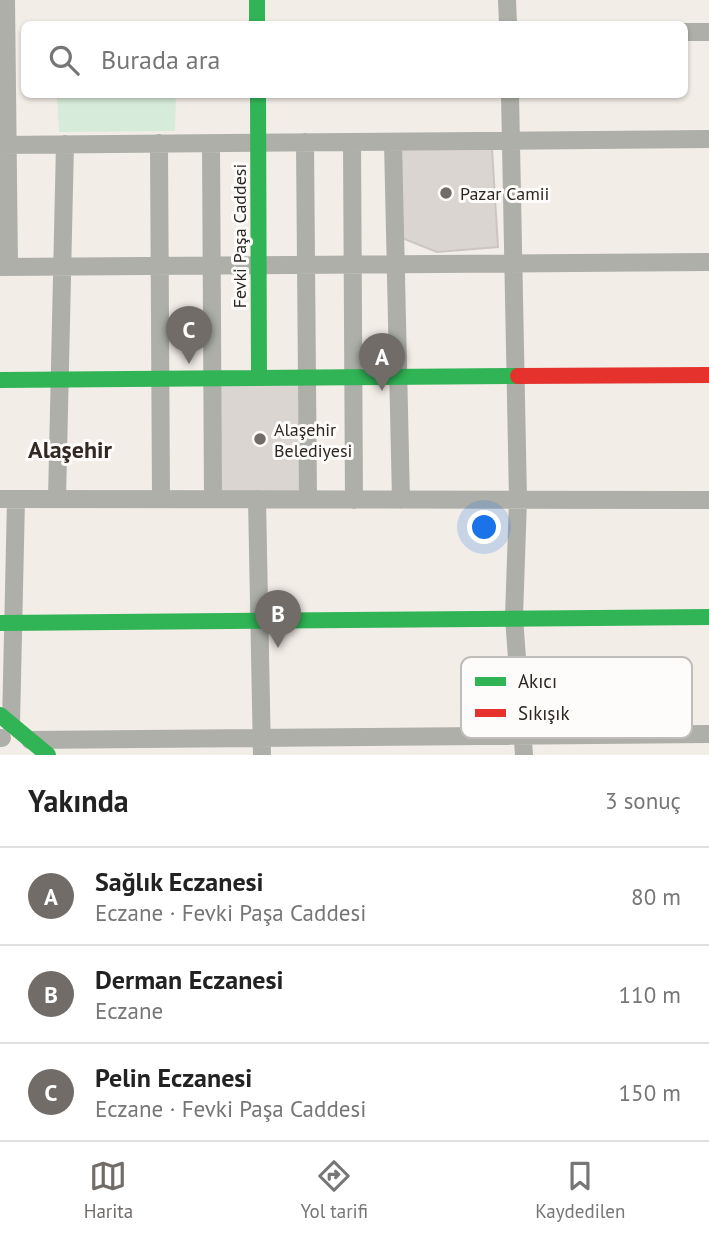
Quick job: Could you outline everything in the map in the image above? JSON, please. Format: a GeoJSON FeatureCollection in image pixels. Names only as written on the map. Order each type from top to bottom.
{"type":"FeatureCollection","features":[{"type":"Feature","properties":{"kind":"street"},"geometry":{"type":"LineString","coordinates":[[6,0],[10,37],[4,145],[4,267],[709,262]]}},
{"type":"Feature","properties":{"kind":"street"},"geometry":{"type":"LineString","coordinates":[[257,0],[257,21]]}},
{"type":"Feature","properties":{"kind":"street"},"geometry":{"type":"LineString","coordinates":[[508,0],[508,21]]}},
{"type":"Feature","properties":{"kind":"street"},"geometry":{"type":"LineString","coordinates":[[688,32],[709,32]]}},
{"type":"Feature","properties":{"kind":"street","name":"Fevki Paşa Caddesi"},"geometry":{"type":"LineString","coordinates":[[258,98],[258,378]]}},
{"type":"Feature","properties":{"kind":"street"},"geometry":{"type":"LineString","coordinates":[[510,98],[518,500],[514,617],[517,657]]}},
{"type":"Feature","properties":{"kind":"street"},"geometry":{"type":"LineString","coordinates":[[4,145],[709,139]]}},
{"type":"Feature","properties":{"kind":"street"},"geometry":{"type":"LineString","coordinates":[[305,142],[308,499]]}},
{"type":"Feature","properties":{"kind":"street"},"geometry":{"type":"LineString","coordinates":[[352,142],[354,500]]}},
{"type":"Feature","properties":{"kind":"street"},"geometry":{"type":"LineString","coordinates":[[393,142],[401,500]]}},
{"type":"Feature","properties":{"kind":"street"},"geometry":{"type":"LineString","coordinates":[[211,143],[213,499]]}},
{"type":"Feature","properties":{"kind":"street"},"geometry":{"type":"LineString","coordinates":[[57,499],[65,144]]}},
{"type":"Feature","properties":{"kind":"street"},"geometry":{"type":"LineString","coordinates":[[159,144],[161,499]]}},
{"type":"Feature","properties":{"kind":"street"},"geometry":{"type":"LineString","coordinates":[[0,380],[709,375]]}},
{"type":"Feature","properties":{"kind":"street"},"geometry":{"type":"LineString","coordinates":[[11,738],[6,623],[8,499],[709,500]]}},
{"type":"Feature","properties":{"kind":"street"},"geometry":{"type":"LineString","coordinates":[[257,499],[262,746]]}},
{"type":"Feature","properties":{"kind":"street"},"geometry":{"type":"LineString","coordinates":[[6,623],[709,617]]}},
{"type":"Feature","properties":{"kind":"street"},"geometry":{"type":"LineString","coordinates":[[11,738],[262,746],[461,738]]}},
{"type":"Feature","properties":{"kind":"street"},"geometry":{"type":"LineString","coordinates":[[11,738],[48,755]]}},
{"type":"Feature","properties":{"kind":"green space"},"geometry":{"type":"Polygon","coordinates":[[[57,98],[176,98],[175,131],[59,132],[57,98]]]}},
{"type":"Feature","properties":{"kind":"building","name":"Pazar Camii"},"geometry":{"type":"Polygon","coordinates":[[[399,148],[492,149],[498,247],[437,252],[397,236],[399,148]]]}},
{"type":"Feature","properties":{"kind":"building","name":"Alaşehir Belediyesi"},"geometry":{"type":"Polygon","coordinates":[[[216,382],[304,382],[304,495],[216,495],[216,382]]]}},
{"type":"Feature","properties":{"kind":"traffic: fast"},"geometry":{"type":"LineString","coordinates":[[257,0],[257,21]]}},
{"type":"Feature","properties":{"kind":"traffic: fast"},"geometry":{"type":"LineString","coordinates":[[258,98],[259,378]]}},
{"type":"Feature","properties":{"kind":"traffic: fast"},"geometry":{"type":"LineString","coordinates":[[0,380],[518,376]]}},
{"type":"Feature","properties":{"kind":"traffic: fast"},"geometry":{"type":"LineString","coordinates":[[0,623],[709,617]]}},
{"type":"Feature","properties":{"kind":"traffic: fast"},"geometry":{"type":"LineString","coordinates":[[0,715],[48,755]]}},
{"type":"Feature","properties":{"kind":"traffic: jam"},"geometry":{"type":"LineString","coordinates":[[518,376],[709,375]]}},
{"type":"Feature","properties":{"kind":"place","name":"Pazar Camii"},"geometry":{"type":"Point","coordinates":[446,193]}},
{"type":"Feature","properties":{"kind":"place","name":"Pelin Eczanesi"},"geometry":{"type":"Point","coordinates":[189,364]}},
{"type":"Feature","properties":{"kind":"place","name":"Sağlık Eczanesi"},"geometry":{"type":"Point","coordinates":[382,391]}},
{"type":"Feature","properties":{"kind":"place","name":"Alaşehir Belediyesi"},"geometry":{"type":"Point","coordinates":[260,439]}},
{"type":"Feature","properties":{"kind":"place","name":"Derman Eczanesi"},"geometry":{"type":"Point","coordinates":[278,648]}},
{"type":"Feature","properties":{"kind":"district","name":"Alaşehir"},"geometry":{"type":"Point","coordinates":[70,449]}}]}
